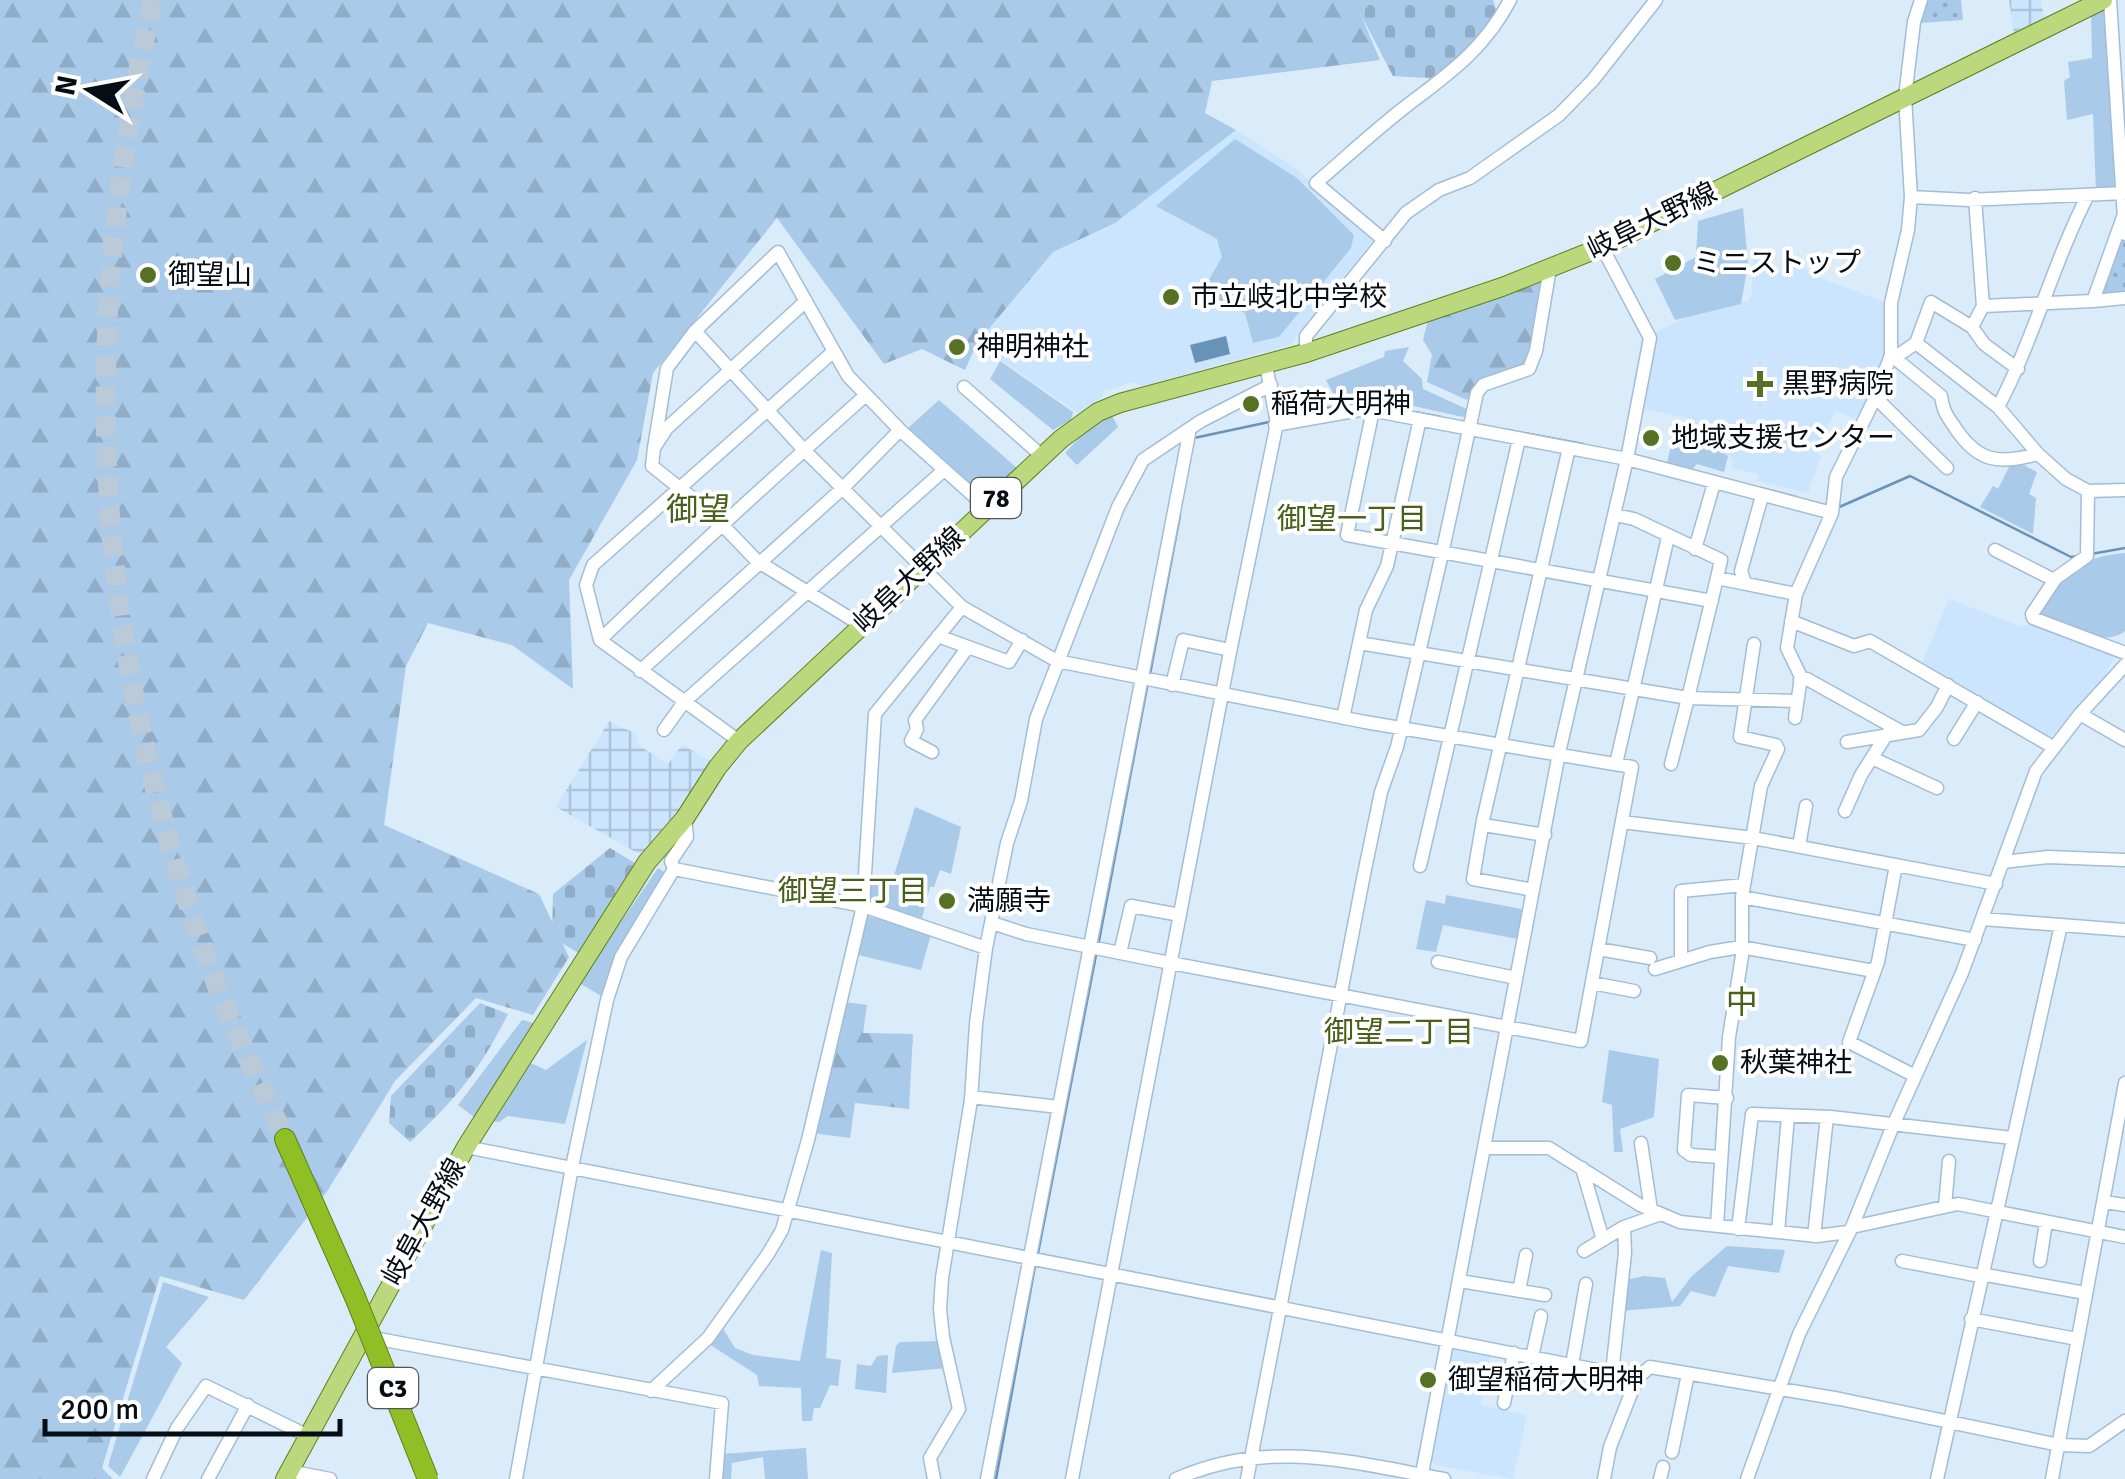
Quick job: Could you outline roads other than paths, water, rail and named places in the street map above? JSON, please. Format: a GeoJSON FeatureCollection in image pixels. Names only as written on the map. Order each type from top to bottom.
{"type":"FeatureCollection","features":[{"type":"Feature","properties":{"kind":"highway","name":"C3"},"geometry":{"type":"LineString","coordinates":[[284,1139],[355,1297],[428,1479]]}},
{"type":"Feature","properties":{"kind":"main road","name":"岐阜大野線"},"geometry":{"type":"LineString","coordinates":[[287,1475],[466,1146],[646,862],[686,818],[739,741],[1042,456],[1111,406],[1306,353],[1602,247],[2106,0]]}},
{"type":"Feature","properties":{"kind":"street"},"geometry":{"type":"LineString","coordinates":[[1386,241],[1316,182],[1402,109],[1438,85],[1478,48],[1510,0]]}},
{"type":"Feature","properties":{"kind":"street"},"geometry":{"type":"LineString","coordinates":[[1306,353],[1306,336],[1406,214],[1440,190],[1470,178],[1559,115],[1594,80],[1656,0]]}},
{"type":"Feature","properties":{"kind":"street"},"geometry":{"type":"LineString","coordinates":[[1795,718],[1800,680],[1787,648],[1796,594],[1832,514],[1836,477],[1893,356],[1891,303],[1908,230],[1911,198],[1905,98],[1914,22],[1921,0]]}},
{"type":"Feature","properties":{"kind":"street"},"geometry":{"type":"LineString","coordinates":[[2106,0],[2121,82],[2125,234]]}},
{"type":"Feature","properties":{"kind":"street"},"geometry":{"type":"LineString","coordinates":[[1911,198],[2124,193]]}},
{"type":"Feature","properties":{"kind":"street"},"geometry":{"type":"LineString","coordinates":[[1998,407],[2018,369],[2088,195]]}},
{"type":"Feature","properties":{"kind":"street"},"geometry":{"type":"LineString","coordinates":[[1972,327],[1984,306],[1975,198]]}},
{"type":"Feature","properties":{"kind":"street"},"geometry":{"type":"LineString","coordinates":[[2092,300],[2124,215]]}},
{"type":"Feature","properties":{"kind":"street"},"geometry":{"type":"LineString","coordinates":[[1421,1477],[1559,753],[1615,514],[1650,338],[1602,247]]}},
{"type":"Feature","properties":{"kind":"street"},"geometry":{"type":"LineString","coordinates":[[861,625],[760,562],[652,466],[667,368],[696,331],[778,252],[848,376],[900,430],[986,507]]}},
{"type":"Feature","properties":{"kind":"street"},"geometry":{"type":"LineString","coordinates":[[1247,1479],[1339,994],[1382,792],[1442,554],[1477,393],[1483,385],[1529,368],[1536,352],[1550,268]]}},
{"type":"Feature","properties":{"kind":"street"},"geometry":{"type":"LineString","coordinates":[[1984,306],[2125,298]]}},
{"type":"Feature","properties":{"kind":"street"},"geometry":{"type":"LineString","coordinates":[[654,448],[668,428],[728,370],[806,302]]}},
{"type":"Feature","properties":{"kind":"street"},"geometry":{"type":"LineString","coordinates":[[1893,356],[1916,343],[1931,302],[1972,327],[1984,344],[2018,369]]}},
{"type":"Feature","properties":{"kind":"street"},"geometry":{"type":"LineString","coordinates":[[696,331],[804,450],[962,607],[1057,661],[1223,696],[1632,767],[1581,1041],[1120,953],[992,923]]}},
{"type":"Feature","properties":{"kind":"street"},"geometry":{"type":"LineString","coordinates":[[1916,343],[1998,407],[2038,454],[2066,479],[2088,490],[2125,490]]}},
{"type":"Feature","properties":{"kind":"street"},"geometry":{"type":"LineString","coordinates":[[739,741],[600,640],[586,585],[593,565],[834,352]]}},
{"type":"Feature","properties":{"kind":"street"},"geometry":{"type":"LineString","coordinates":[[1893,356],[1942,396],[1943,412],[1961,438],[1981,456],[2011,462],[2038,454]]}},
{"type":"Feature","properties":{"kind":"street"},"geometry":{"type":"LineString","coordinates":[[1072,1479],[1276,425],[1266,365]]}},
{"type":"Feature","properties":{"kind":"street"},"geometry":{"type":"LineString","coordinates":[[934,1479],[930,1458],[959,1408],[940,1309],[971,1097],[986,948],[1036,719],[1142,460],[1187,430],[1271,385]]}},
{"type":"Feature","properties":{"kind":"street"},"geometry":{"type":"LineString","coordinates":[[964,386],[1042,456]]}},
{"type":"Feature","properties":{"kind":"street"},"geometry":{"type":"LineString","coordinates":[[600,640],[690,552],[724,526],[866,395]]}},
{"type":"Feature","properties":{"kind":"street"},"geometry":{"type":"LineString","coordinates":[[1875,397],[1947,468]]}},
{"type":"Feature","properties":{"kind":"street"},"geometry":{"type":"LineString","coordinates":[[1276,425],[1372,410],[1627,459],[1832,514]]}},
{"type":"Feature","properties":{"kind":"street"},"geometry":{"type":"LineString","coordinates":[[1372,410],[1347,535],[1712,600]]}},
{"type":"Feature","properties":{"kind":"street"},"geometry":{"type":"LineString","coordinates":[[1343,718],[1366,610],[1387,566],[1420,419]]}},
{"type":"Feature","properties":{"kind":"street"},"geometry":{"type":"LineString","coordinates":[[640,671],[844,487],[900,430]]}},
{"type":"Feature","properties":{"kind":"street"},"geometry":{"type":"LineString","coordinates":[[987,1479],[1187,430]]}},
{"type":"Feature","properties":{"kind":"street"},"geometry":{"type":"LineString","coordinates":[[1420,866],[1519,439]]}},
{"type":"Feature","properties":{"kind":"street"},"geometry":{"type":"LineString","coordinates":[[1533,890],[1474,878],[1569,448]]}},
{"type":"Feature","properties":{"kind":"street"},"geometry":{"type":"LineString","coordinates":[[664,730],[684,702],[944,470]]}},
{"type":"Feature","properties":{"kind":"street"},"geometry":{"type":"LineString","coordinates":[[1695,549],[1714,483]]}},
{"type":"Feature","properties":{"kind":"street"},"geometry":{"type":"LineString","coordinates":[[2088,490],[2086,556],[2054,580],[2032,614],[2033,618],[2125,652]]}},
{"type":"Feature","properties":{"kind":"street"},"geometry":{"type":"LineString","coordinates":[[1745,583],[1741,571],[1762,496]]}},
{"type":"Feature","properties":{"kind":"street"},"geometry":{"type":"LineString","coordinates":[[1615,514],[1721,560],[1671,764]]}},
{"type":"Feature","properties":{"kind":"street"},"geometry":{"type":"LineString","coordinates":[[1616,764],[1668,537]]}},
{"type":"Feature","properties":{"kind":"street"},"geometry":{"type":"LineString","coordinates":[[1995,550],[2054,580]]}},
{"type":"Feature","properties":{"kind":"street"},"geometry":{"type":"LineString","coordinates":[[1717,578],[1796,594]]}},
{"type":"Feature","properties":{"kind":"street"},"geometry":{"type":"LineString","coordinates":[[651,1391],[708,1338],[768,1254],[788,1212],[863,906],[876,714],[962,607]]}},
{"type":"Feature","properties":{"kind":"street"},"geometry":{"type":"LineString","coordinates":[[1791,621],[1854,646],[1870,641],[2053,746]]}},
{"type":"Feature","properties":{"kind":"street"},"geometry":{"type":"LineString","coordinates":[[938,636],[1009,662],[1022,640]]}},
{"type":"Feature","properties":{"kind":"street"},"geometry":{"type":"LineString","coordinates":[[1172,685],[1183,640],[1230,650]]}},
{"type":"Feature","properties":{"kind":"street"},"geometry":{"type":"LineString","coordinates":[[1359,642],[1688,698],[1795,701]]}},
{"type":"Feature","properties":{"kind":"street"},"geometry":{"type":"LineString","coordinates":[[1717,1226],[1743,891],[1761,786],[1778,749],[1776,745],[1740,737],[1754,644]]}},
{"type":"Feature","properties":{"kind":"street"},"geometry":{"type":"LineString","coordinates":[[932,752],[911,741],[917,730],[916,720],[968,647]]}},
{"type":"Feature","properties":{"kind":"street"},"geometry":{"type":"LineString","coordinates":[[1747,1479],[1799,1334],[1850,1230],[1975,940],[2020,806],[2036,771],[2053,746],[2125,665]]}},
{"type":"Feature","properties":{"kind":"street"},"geometry":{"type":"LineString","coordinates":[[1800,680],[1807,679],[1902,732]]}},
{"type":"Feature","properties":{"kind":"street"},"geometry":{"type":"LineString","coordinates":[[1846,742],[1919,730],[1948,685]]}},
{"type":"Feature","properties":{"kind":"street"},"geometry":{"type":"LineString","coordinates":[[1954,739],[1977,702]]}},
{"type":"Feature","properties":{"kind":"street"},"geometry":{"type":"LineString","coordinates":[[2080,714],[2125,740]]}},
{"type":"Feature","properties":{"kind":"street"},"geometry":{"type":"LineString","coordinates":[[1845,811],[1887,734]]}},
{"type":"Feature","properties":{"kind":"street"},"geometry":{"type":"LineString","coordinates":[[1872,758],[1937,788]]}},
{"type":"Feature","properties":{"kind":"street"},"geometry":{"type":"LineString","coordinates":[[1799,846],[1806,806]]}},
{"type":"Feature","properties":{"kind":"street"},"geometry":{"type":"LineString","coordinates":[[516,1479],[598,1038],[621,957],[674,869],[671,860],[687,838],[686,818]]}},
{"type":"Feature","properties":{"kind":"street"},"geometry":{"type":"LineString","coordinates":[[1622,822],[1753,838],[1996,884]]}},
{"type":"Feature","properties":{"kind":"street"},"geometry":{"type":"LineString","coordinates":[[1484,825],[1545,836]]}},
{"type":"Feature","properties":{"kind":"street"},"geometry":{"type":"LineString","coordinates":[[2003,862],[2048,857],[2125,860]]}},
{"type":"Feature","properties":{"kind":"street"},"geometry":{"type":"LineString","coordinates":[[1896,865],[1874,970],[1849,1042],[1915,1076]]}},
{"type":"Feature","properties":{"kind":"street"},"geometry":{"type":"LineString","coordinates":[[674,869],[863,906],[986,948]]}},
{"type":"Feature","properties":{"kind":"street"},"geometry":{"type":"LineString","coordinates":[[1680,961],[1681,891],[1743,891],[1975,940]]}},
{"type":"Feature","properties":{"kind":"street"},"geometry":{"type":"LineString","coordinates":[[1120,953],[1131,906],[1180,914]]}},
{"type":"Feature","properties":{"kind":"street"},"geometry":{"type":"LineString","coordinates":[[1983,919],[2125,930]]}},
{"type":"Feature","properties":{"kind":"street"},"geometry":{"type":"LineString","coordinates":[[1937,1479],[2061,925]]}},
{"type":"Feature","properties":{"kind":"street"},"geometry":{"type":"LineString","coordinates":[[1598,948],[1652,964],[1740,948],[1874,970]]}},
{"type":"Feature","properties":{"kind":"street"},"geometry":{"type":"LineString","coordinates":[[1438,962],[1516,978]]}},
{"type":"Feature","properties":{"kind":"street"},"geometry":{"type":"LineString","coordinates":[[1592,983],[1634,992]]}},
{"type":"Feature","properties":{"kind":"street"},"geometry":{"type":"LineString","coordinates":[[2052,1479],[2125,1083]]}},
{"type":"Feature","properties":{"kind":"street"},"geometry":{"type":"LineString","coordinates":[[1720,1157],[1691,1155],[1684,1150],[1688,1095],[1727,1098]]}},
{"type":"Feature","properties":{"kind":"street"},"geometry":{"type":"LineString","coordinates":[[971,1097],[1059,1107]]}},
{"type":"Feature","properties":{"kind":"street"},"geometry":{"type":"LineString","coordinates":[[1738,1228],[1752,1114],[1828,1116],[2012,1138]]}},
{"type":"Feature","properties":{"kind":"street"},"geometry":{"type":"LineString","coordinates":[[1778,1232],[1788,1116]]}},
{"type":"Feature","properties":{"kind":"street"},"geometry":{"type":"LineString","coordinates":[[1814,1236],[1828,1116]]}},
{"type":"Feature","properties":{"kind":"street"},"geometry":{"type":"LineString","coordinates":[[1642,1142],[1656,1212]]}},
{"type":"Feature","properties":{"kind":"street"},"geometry":{"type":"LineString","coordinates":[[466,1146],[1637,1378]]}},
{"type":"Feature","properties":{"kind":"street"},"geometry":{"type":"LineString","coordinates":[[1485,1148],[1550,1148],[1656,1212],[1680,1222],[1814,1236],[1958,1204],[2125,1236]]}},
{"type":"Feature","properties":{"kind":"street"},"geometry":{"type":"LineString","coordinates":[[1946,1206],[1949,1161]]}},
{"type":"Feature","properties":{"kind":"street"},"geometry":{"type":"LineString","coordinates":[[1582,1168],[1603,1240]]}},
{"type":"Feature","properties":{"kind":"street"},"geometry":{"type":"LineString","coordinates":[[2104,1202],[2125,1206]]}},
{"type":"Feature","properties":{"kind":"street"},"geometry":{"type":"LineString","coordinates":[[1584,1251],[1656,1212]]}},
{"type":"Feature","properties":{"kind":"street"},"geometry":{"type":"LineString","coordinates":[[2040,1261],[2046,1222]]}},
{"type":"Feature","properties":{"kind":"street"},"geometry":{"type":"LineString","coordinates":[[1612,1373],[1625,1253],[1624,1227]]}},
{"type":"Feature","properties":{"kind":"street"},"geometry":{"type":"LineString","coordinates":[[1519,1291],[1526,1254]]}},
{"type":"Feature","properties":{"kind":"street"},"geometry":{"type":"LineString","coordinates":[[1902,1261],[2085,1293]]}},
{"type":"Feature","properties":{"kind":"street"},"geometry":{"type":"LineString","coordinates":[[1460,1280],[1545,1296]]}},
{"type":"Feature","properties":{"kind":"street"},"geometry":{"type":"LineString","coordinates":[[1572,1365],[1586,1284]]}},
{"type":"Feature","properties":{"kind":"street"},"geometry":{"type":"LineString","coordinates":[[1532,1357],[1541,1316]]}},
{"type":"Feature","properties":{"kind":"street"},"geometry":{"type":"LineString","coordinates":[[1971,1319],[2077,1339]]}},
{"type":"Feature","properties":{"kind":"street"},"geometry":{"type":"LineString","coordinates":[[361,1335],[722,1403],[716,1479]]}},
{"type":"Feature","properties":{"kind":"street"},"geometry":{"type":"LineString","coordinates":[[1504,1403],[1514,1354]]}},
{"type":"Feature","properties":{"kind":"street"},"geometry":{"type":"LineString","coordinates":[[1604,1479],[1610,1447],[1637,1378],[1650,1367],[1840,1399],[2058,1445],[2088,1446],[2125,1421]]}},
{"type":"Feature","properties":{"kind":"street"},"geometry":{"type":"LineString","coordinates":[[1672,1452],[1688,1374]]}},
{"type":"Feature","properties":{"kind":"street"},"geometry":{"type":"LineString","coordinates":[[153,1479],[177,1428],[206,1386],[308,1436]]}},
{"type":"Feature","properties":{"kind":"street"},"geometry":{"type":"LineString","coordinates":[[208,1479],[248,1405]]}},
{"type":"Feature","properties":{"kind":"street"},"geometry":{"type":"LineString","coordinates":[[1176,1479],[1251,1456],[1335,1458],[1444,1479]]}},
{"type":"Feature","properties":{"kind":"street"},"geometry":{"type":"LineString","coordinates":[[287,1475],[330,1479]]}},
{"type":"Feature","properties":{"kind":"waterway"},"geometry":{"type":"LineString","coordinates":[[1370,404],[1441,417]]}},
{"type":"Feature","properties":{"kind":"waterway"},"geometry":{"type":"LineString","coordinates":[[1286,417],[1347,406]]}},
{"type":"Feature","properties":{"kind":"waterway"},"geometry":{"type":"LineString","coordinates":[[1194,438],[1269,422]]}},
{"type":"Feature","properties":{"kind":"waterway"},"geometry":{"type":"LineString","coordinates":[[1507,430],[1583,444]]}},
{"type":"Feature","properties":{"kind":"waterway"},"geometry":{"type":"LineString","coordinates":[[1837,508],[1910,476],[2071,557],[2078,556]]}},
{"type":"Feature","properties":{"kind":"waterway"},"geometry":{"type":"LineString","coordinates":[[1761,488],[1796,497]]}},
{"type":"Feature","properties":{"kind":"waterway"},"geometry":{"type":"LineString","coordinates":[[1150,674],[1180,515]]}},
{"type":"Feature","properties":{"kind":"waterway"},"geometry":{"type":"LineString","coordinates":[[2091,554],[2125,548]]}},
{"type":"Feature","properties":{"kind":"waterway"},"geometry":{"type":"LineString","coordinates":[[1099,941],[1148,682]]}},
{"type":"Feature","properties":{"kind":"waterway"},"geometry":{"type":"LineString","coordinates":[[1038,1253],[1096,955]]}},
{"type":"Feature","properties":{"kind":"waterway"},"geometry":{"type":"LineString","coordinates":[[996,1479],[1035,1266]]}},
{"type":"Feature","properties":{"kind":"tunnel"},"geometry":{"type":"LineString","coordinates":[[153,0],[129,122],[114,240],[106,357],[107,472],[117,587],[135,702],[163,819],[208,963],[285,1139]]}},
{"type":"Feature","properties":{"kind":"place","name":"ミニストップ"},"geometry":{"type":"Point","coordinates":[1673,263]}},
{"type":"Feature","properties":{"kind":"place","name":"御望山"},"geometry":{"type":"Point","coordinates":[148,275]}},
{"type":"Feature","properties":{"kind":"place","name":"市立岐北中学校"},"geometry":{"type":"Point","coordinates":[1171,297]}},
{"type":"Feature","properties":{"kind":"place","name":"神明神社"},"geometry":{"type":"Point","coordinates":[957,347]}},
{"type":"Feature","properties":{"kind":"place","name":"黒野病院"},"geometry":{"type":"Point","coordinates":[1760,384]}},
{"type":"Feature","properties":{"kind":"place","name":"稲荷大明神"},"geometry":{"type":"Point","coordinates":[1251,404]}},
{"type":"Feature","properties":{"kind":"place","name":"地域支援センター"},"geometry":{"type":"Point","coordinates":[1651,438]}},
{"type":"Feature","properties":{"kind":"place","name":"満願寺"},"geometry":{"type":"Point","coordinates":[947,901]}},
{"type":"Feature","properties":{"kind":"place","name":"秋葉神社"},"geometry":{"type":"Point","coordinates":[1720,1063]}},
{"type":"Feature","properties":{"kind":"place","name":"御望稲荷大明神"},"geometry":{"type":"Point","coordinates":[1428,1380]}},
{"type":"Feature","properties":{"kind":"district","name":"御望"},"geometry":{"type":"Point","coordinates":[698,509]}},
{"type":"Feature","properties":{"kind":"district","name":"御望一丁目"},"geometry":{"type":"Point","coordinates":[1352,519]}},
{"type":"Feature","properties":{"kind":"district","name":"御望三丁目"},"geometry":{"type":"Point","coordinates":[853,891]}},
{"type":"Feature","properties":{"kind":"district","name":"中"},"geometry":{"type":"Point","coordinates":[1742,1002]}},
{"type":"Feature","properties":{"kind":"district","name":"御望二丁目"},"geometry":{"type":"Point","coordinates":[1399,1032]}}]}
